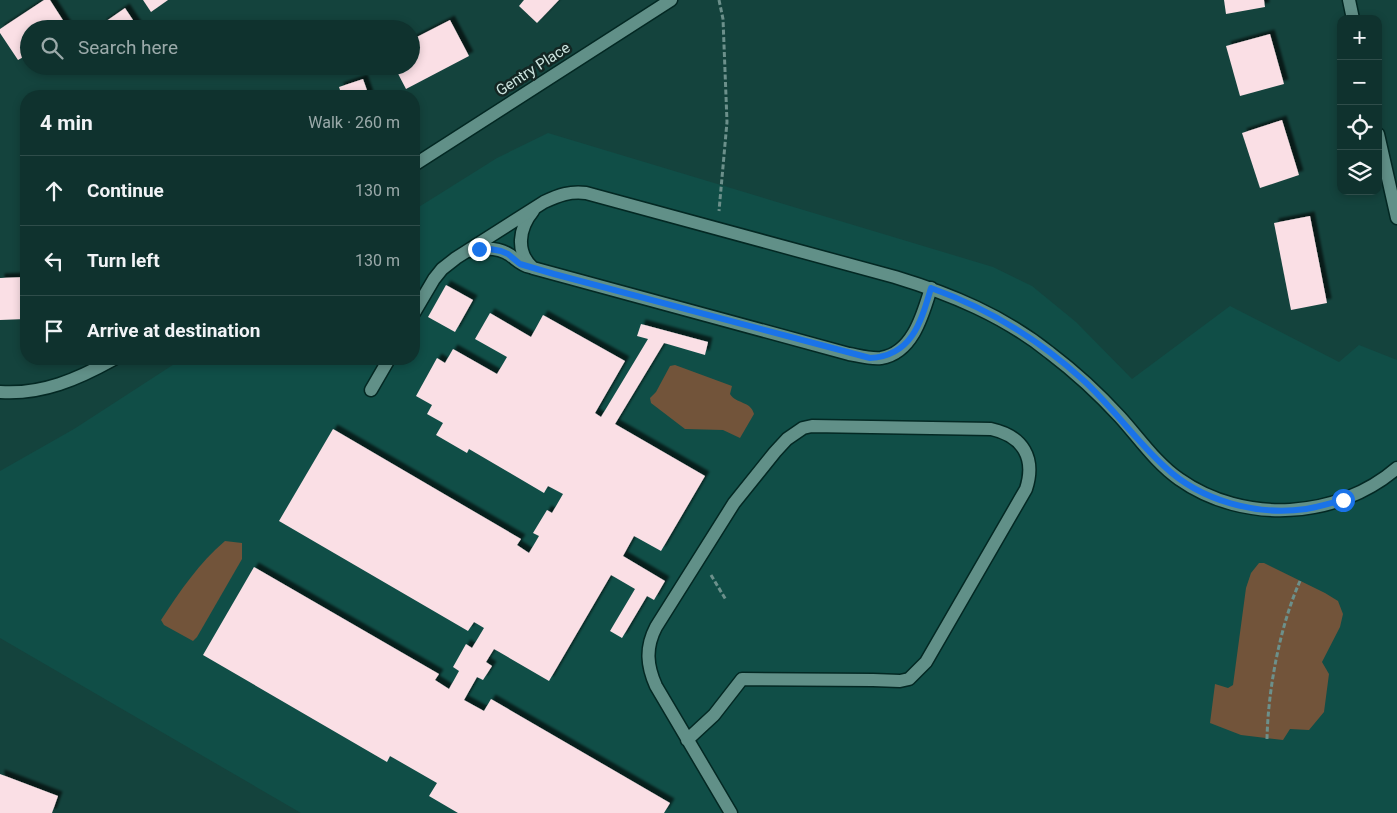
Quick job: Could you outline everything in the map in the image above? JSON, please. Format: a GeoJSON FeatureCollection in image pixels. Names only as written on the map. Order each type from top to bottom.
{"type":"FeatureCollection","features":[{"type":"Feature","properties":{"kind":"street","name":"Gentry Place"},"geometry":{"type":"LineString","coordinates":[[420,162],[671,0]]}},
{"type":"Feature","properties":{"kind":"street"},"geometry":{"type":"LineString","coordinates":[[1349,0],[1351,15]]}},
{"type":"Feature","properties":{"kind":"street"},"geometry":{"type":"LineString","coordinates":[[1382,150],[1397,218]]}},
{"type":"Feature","properties":{"kind":"street"},"geometry":{"type":"LineString","coordinates":[[420,304],[442,269],[463,253],[559,194],[572,192],[586,193],[931,288],[982,309],[1039,344],[1082,378],[1165,467],[1179,479],[1211,497],[1266,510],[1306,509],[1343,500],[1362,492],[1397,468]]}},
{"type":"Feature","properties":{"kind":"street"},"geometry":{"type":"LineString","coordinates":[[533,268],[525,259],[520,240],[525,222],[536,207]]}},
{"type":"Feature","properties":{"kind":"street"},"geometry":{"type":"LineString","coordinates":[[463,253],[479,249],[501,251],[520,264],[533,268],[849,354],[870,358],[891,355],[906,342],[920,321],[931,288]]}},
{"type":"Feature","properties":{"kind":"street"},"geometry":{"type":"LineString","coordinates":[[0,392],[12,393],[45,389],[80,377],[103,365]]}},
{"type":"Feature","properties":{"kind":"street"},"geometry":{"type":"LineString","coordinates":[[372,390],[386,365]]}},
{"type":"Feature","properties":{"kind":"street"},"geometry":{"type":"LineString","coordinates":[[688,740],[714,715],[742,679],[900,681],[909,679],[917,672],[926,662],[1026,489],[1029,471],[1026,453],[1021,444],[1013,436],[991,429],[821,426],[803,428],[791,436],[775,452],[734,503],[650,638],[647,658],[648,667],[656,686],[731,813]]}},
{"type":"Feature","properties":{"kind":"path"},"geometry":{"type":"LineString","coordinates":[[717,228],[726,122],[723,19],[719,0]]}},
{"type":"Feature","properties":{"kind":"path"},"geometry":{"type":"LineString","coordinates":[[700,558],[726,600]]}},
{"type":"Feature","properties":{"kind":"path"},"geometry":{"type":"LineString","coordinates":[[1267,739],[1268,716],[1288,610],[1300,581]]}},
{"type":"Feature","properties":{"kind":"shaded area"},"geometry":{"type":"Polygon","coordinates":[[[548,133],[993,267],[1032,286],[1076,322],[1132,379],[1230,306],[1339,362],[1359,345],[1397,360],[1397,813],[301,813],[0,638],[0,471],[74,429],[173,365],[420,365],[420,206],[497,158],[548,133]]]}},
{"type":"Feature","properties":{"kind":"shaded area"},"geometry":{"type":"Polygon","coordinates":[[[675,365],[732,386],[730,394],[736,400],[750,407],[754,414],[740,438],[723,430],[685,429],[651,403],[650,398],[656,392],[670,366],[675,365]]]}},
{"type":"Feature","properties":{"kind":"shaded area"},"geometry":{"type":"Polygon","coordinates":[[[225,541],[242,543],[242,559],[193,641],[164,625],[161,620],[198,568],[225,541]]]}},
{"type":"Feature","properties":{"kind":"shaded area"},"geometry":{"type":"Polygon","coordinates":[[[1259,563],[1264,563],[1325,593],[1338,601],[1343,614],[1340,627],[1322,662],[1329,674],[1324,712],[1309,730],[1290,729],[1283,740],[1241,735],[1210,723],[1215,684],[1228,688],[1233,685],[1246,588],[1251,573],[1259,563]]]}},
{"type":"Feature","properties":{"kind":"building"},"geometry":{"type":"Polygon","coordinates":[[[44,0],[50,0],[63,20],[20,20],[20,59],[18,60],[0,33],[0,29],[44,0]]]}},
{"type":"Feature","properties":{"kind":"building"},"geometry":{"type":"Polygon","coordinates":[[[143,0],[168,0],[151,12],[143,0]]]}},
{"type":"Feature","properties":{"kind":"building"},"geometry":{"type":"Polygon","coordinates":[[[524,0],[559,0],[537,23],[519,6],[524,0]]]}},
{"type":"Feature","properties":{"kind":"building"},"geometry":{"type":"Polygon","coordinates":[[[1224,0],[1264,0],[1265,7],[1226,14],[1224,0]]]}},
{"type":"Feature","properties":{"kind":"building"},"geometry":{"type":"Polygon","coordinates":[[[125,8],[133,20],[108,20],[125,8]]]}},
{"type":"Feature","properties":{"kind":"building"},"geometry":{"type":"Polygon","coordinates":[[[450,20],[469,56],[406,89],[399,75],[420,75],[420,35],[450,20]]]}},
{"type":"Feature","properties":{"kind":"building"},"geometry":{"type":"Polygon","coordinates":[[[1270,34],[1284,84],[1240,96],[1226,46],[1270,34]]]}},
{"type":"Feature","properties":{"kind":"building"},"geometry":{"type":"Polygon","coordinates":[[[363,79],[367,90],[340,90],[339,87],[363,79]]]}},
{"type":"Feature","properties":{"kind":"building"},"geometry":{"type":"Polygon","coordinates":[[[1282,120],[1299,175],[1260,188],[1242,133],[1282,120]]]}},
{"type":"Feature","properties":{"kind":"building"},"geometry":{"type":"Polygon","coordinates":[[[1310,216],[1327,303],[1291,310],[1274,223],[1310,216]]]}},
{"type":"Feature","properties":{"kind":"building"},"geometry":{"type":"Polygon","coordinates":[[[20,277],[20,319],[0,320],[0,278],[20,277]]]}},
{"type":"Feature","properties":{"kind":"building"},"geometry":{"type":"Polygon","coordinates":[[[446,285],[473,300],[455,332],[428,317],[446,285]]]}},
{"type":"Feature","properties":{"kind":"building"},"geometry":{"type":"Polygon","coordinates":[[[490,313],[531,337],[543,315],[625,361],[595,413],[601,417],[648,339],[637,336],[641,324],[708,342],[705,355],[664,343],[615,424],[705,476],[661,551],[634,536],[623,556],[665,581],[654,600],[647,596],[622,638],[610,631],[635,589],[611,575],[549,681],[494,649],[486,662],[492,666],[483,680],[477,677],[464,700],[484,711],[491,699],[670,803],[664,813],[458,813],[429,796],[437,783],[390,756],[387,762],[203,655],[254,567],[439,674],[435,680],[449,689],[459,671],[453,667],[466,644],[472,648],[484,628],[474,622],[468,631],[279,521],[333,429],[521,539],[517,545],[529,553],[539,536],[533,533],[547,510],[552,513],[563,494],[548,486],[544,493],[469,449],[467,453],[436,435],[443,423],[427,414],[432,405],[416,396],[437,358],[445,363],[453,349],[497,374],[507,357],[475,339],[490,313]]]}},
{"type":"Feature","properties":{"kind":"building"},"geometry":{"type":"Polygon","coordinates":[[[0,774],[58,796],[52,813],[0,813],[0,774]]]}},
{"type":"Feature","properties":{"kind":"route"},"geometry":{"type":"LineString","coordinates":[[479,249],[501,251],[526,266],[849,354],[870,358],[891,355],[906,342],[920,321],[931,288],[982,309],[1033,339],[1052,353],[1082,378],[1104,400],[1165,467],[1195,489],[1230,503],[1266,510],[1306,509],[1343,500]]}}]}
